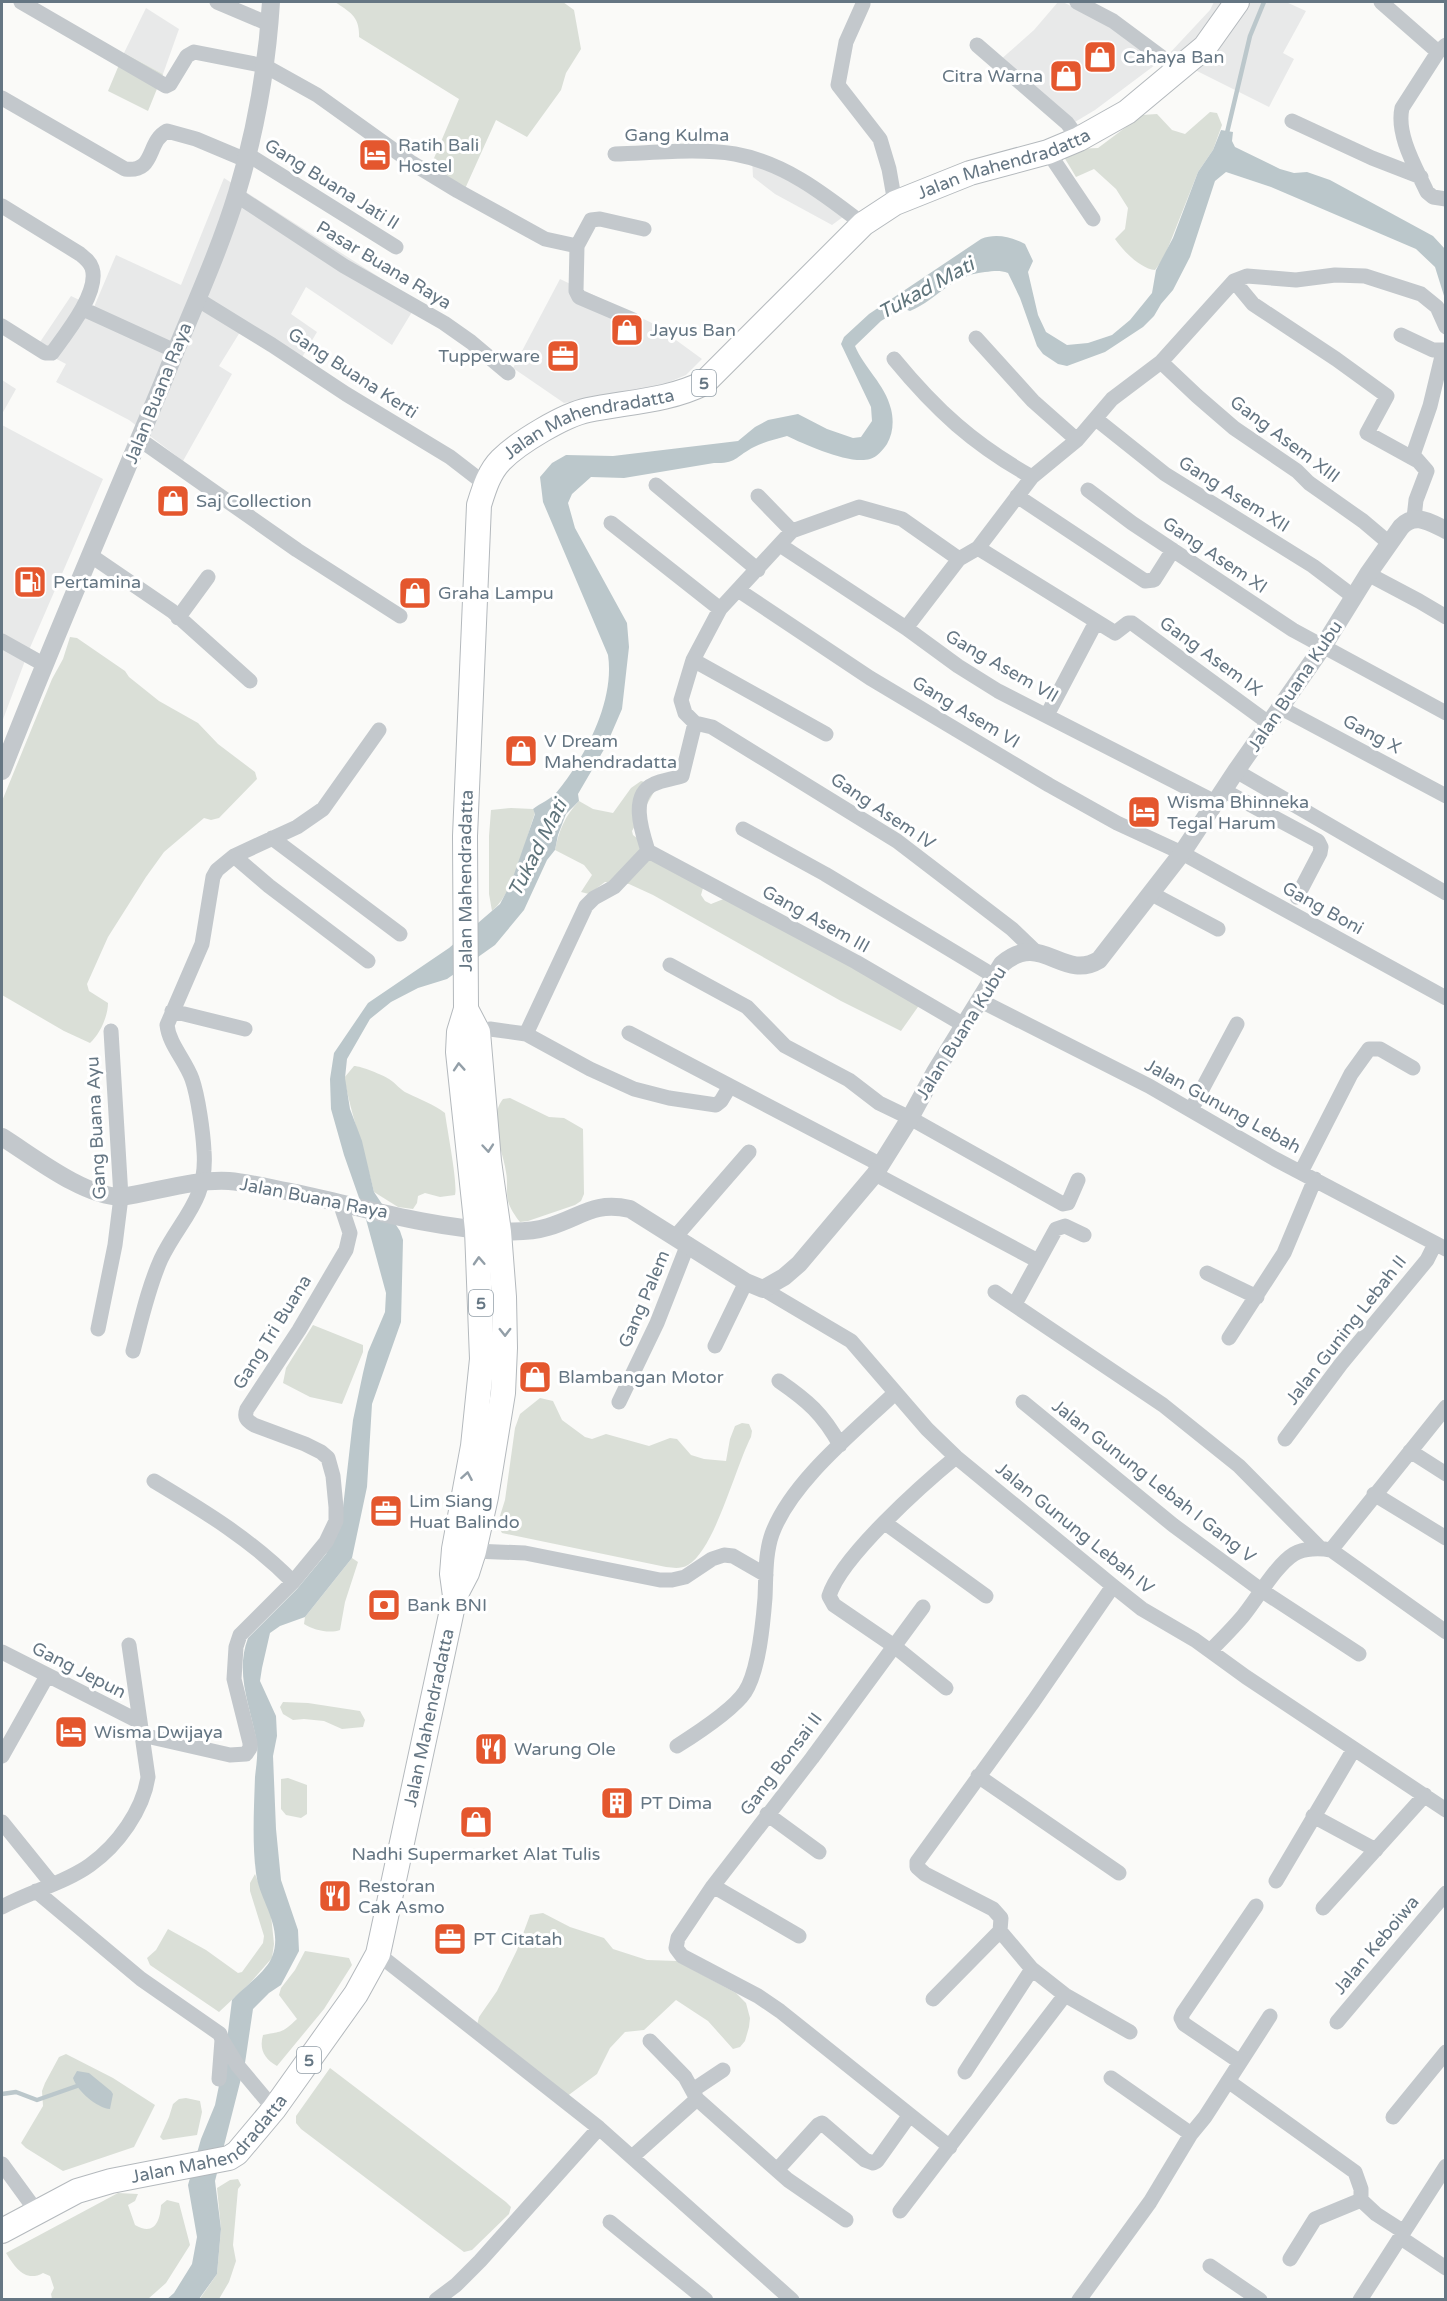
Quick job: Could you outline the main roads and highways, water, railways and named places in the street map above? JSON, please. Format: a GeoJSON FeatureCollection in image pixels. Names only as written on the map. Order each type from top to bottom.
{"type":"FeatureCollection","features":[{"type":"Feature","properties":{"kind":"highway","name":"Jalan Mahendradatta"},"geometry":{"type":"LineString","coordinates":[[2,2231],[77,2191],[111,2181],[229,2158],[237,2153],[266,2100],[356,1994],[378,1954],[455,1596],[467,1573],[474,1551],[486,1497],[503,1393],[504,1297],[488,1231],[458,1063],[459,1032],[466,1002],[465,836],[479,505],[485,484],[501,460],[537,432],[585,411],[684,393],[704,383],[864,224],[895,203],[970,173],[1048,152],[1078,139],[1127,112],[1205,47],[1237,2]]}},
{"type":"Feature","properties":{"kind":"highway","name":"Jalan Mahendradatta"},"geometry":{"type":"LineString","coordinates":[[455,1596],[452,1574],[454,1549],[473,1446],[482,1359],[488,1231],[489,1161],[478,1032],[466,1002]]}},
{"type":"Feature","properties":{"kind":"water","name":"Tukad Mati"},"geometry":{"type":"Polygon","coordinates":[[[1221,130],[1233,132],[1232,141],[1235,147],[1280,169],[1294,173],[1307,172],[1330,180],[1433,236],[1445,249],[1445,299],[1435,267],[1416,249],[1271,187],[1226,172],[1215,181],[1190,257],[1173,290],[1143,327],[1105,352],[1067,366],[1058,364],[1043,354],[1037,346],[1020,298],[1008,273],[994,271],[973,274],[953,283],[910,311],[902,308],[881,321],[855,346],[884,392],[892,414],[891,436],[882,451],[873,458],[861,460],[840,457],[787,436],[758,445],[727,462],[624,478],[591,477],[572,494],[568,503],[575,528],[627,623],[629,647],[622,709],[606,746],[578,794],[579,801],[566,814],[555,850],[547,860],[524,910],[495,945],[447,979],[418,988],[391,1002],[370,1019],[347,1059],[345,1078],[350,1109],[362,1141],[374,1192],[400,1231],[403,1240],[401,1322],[372,1404],[367,1487],[352,1558],[305,1617],[280,1626],[270,1633],[260,1681],[276,1716],[277,1736],[273,1756],[276,1829],[281,1880],[298,1930],[299,1951],[281,1985],[253,2009],[245,2063],[215,2181],[221,2229],[217,2274],[199,2299],[166,2300],[174,2293],[192,2264],[197,2237],[188,2185],[201,2139],[215,2105],[225,2056],[232,2000],[269,1963],[275,1946],[273,1924],[256,1873],[254,1813],[257,1749],[243,1679],[244,1652],[248,1638],[297,1589],[326,1554],[341,1525],[353,1420],[368,1352],[385,1312],[386,1293],[364,1212],[331,1109],[330,1079],[334,1053],[368,1003],[449,948],[500,904],[511,883],[535,814],[533,809],[551,798],[567,779],[596,728],[607,691],[608,655],[543,502],[540,477],[552,463],[566,455],[613,456],[738,441],[768,420],[798,414],[827,429],[853,438],[861,437],[872,421],[871,407],[841,344],[844,337],[869,314],[987,237],[1014,239],[1025,244],[1033,261],[1028,272],[1038,315],[1046,332],[1067,345],[1088,343],[1112,335],[1130,320],[1152,293],[1156,270],[1173,238],[1198,172],[1213,150],[1221,130]]]}},
{"type":"Feature","properties":{"kind":"water"},"geometry":{"type":"Polygon","coordinates":[[[77,2071],[89,2073],[111,2091],[113,2094],[110,2109],[99,2106],[83,2093],[73,2078],[77,2071]]]}},
{"type":"Feature","properties":{"kind":"waterway"},"geometry":{"type":"LineString","coordinates":[[1226,137],[1250,36],[1264,2]]}},
{"type":"Feature","properties":{"kind":"waterway"},"geometry":{"type":"LineString","coordinates":[[2,2094],[16,2092],[37,2100],[77,2086]]}},
{"type":"Feature","properties":{"kind":"place","name":"Cahaya Ban"},"geometry":{"type":"Point","coordinates":[1100,57]}},
{"type":"Feature","properties":{"kind":"place","name":"Citra Warna"},"geometry":{"type":"Point","coordinates":[1066,76]}},
{"type":"Feature","properties":{"kind":"place","name":"Ratih Bali Hostel"},"geometry":{"type":"Point","coordinates":[375,155]}},
{"type":"Feature","properties":{"kind":"place","name":"Jayus Ban"},"geometry":{"type":"Point","coordinates":[627,330]}},
{"type":"Feature","properties":{"kind":"place","name":"Tupperware"},"geometry":{"type":"Point","coordinates":[563,356]}},
{"type":"Feature","properties":{"kind":"place","name":"Saj Collection"},"geometry":{"type":"Point","coordinates":[173,501]}},
{"type":"Feature","properties":{"kind":"place","name":"Pertamina"},"geometry":{"type":"Point","coordinates":[30,582]}},
{"type":"Feature","properties":{"kind":"place","name":"Graha Lampu"},"geometry":{"type":"Point","coordinates":[415,593]}},
{"type":"Feature","properties":{"kind":"place","name":"V Dream Mahendradatta"},"geometry":{"type":"Point","coordinates":[521,751]}},
{"type":"Feature","properties":{"kind":"place","name":"Wisma Bhinneka Tegal Harum"},"geometry":{"type":"Point","coordinates":[1144,812]}},
{"type":"Feature","properties":{"kind":"place","name":"Blambangan Motor"},"geometry":{"type":"Point","coordinates":[535,1377]}},
{"type":"Feature","properties":{"kind":"place","name":"Lim Siang Huat Balindo"},"geometry":{"type":"Point","coordinates":[386,1511]}},
{"type":"Feature","properties":{"kind":"place","name":"Bank BNI"},"geometry":{"type":"Point","coordinates":[384,1605]}},
{"type":"Feature","properties":{"kind":"place","name":"Wisma Dwijaya"},"geometry":{"type":"Point","coordinates":[71,1732]}},
{"type":"Feature","properties":{"kind":"place","name":"Warung Ole"},"geometry":{"type":"Point","coordinates":[491,1749]}},
{"type":"Feature","properties":{"kind":"place","name":"PT Dima"},"geometry":{"type":"Point","coordinates":[617,1803]}},
{"type":"Feature","properties":{"kind":"place","name":"Nadhi Supermarket Alat Tulis"},"geometry":{"type":"Point","coordinates":[476,1822]}},
{"type":"Feature","properties":{"kind":"place","name":"Restoran Cak Asmo"},"geometry":{"type":"Point","coordinates":[335,1896]}},
{"type":"Feature","properties":{"kind":"place","name":"PT Citatah"},"geometry":{"type":"Point","coordinates":[450,1939]}}]}
